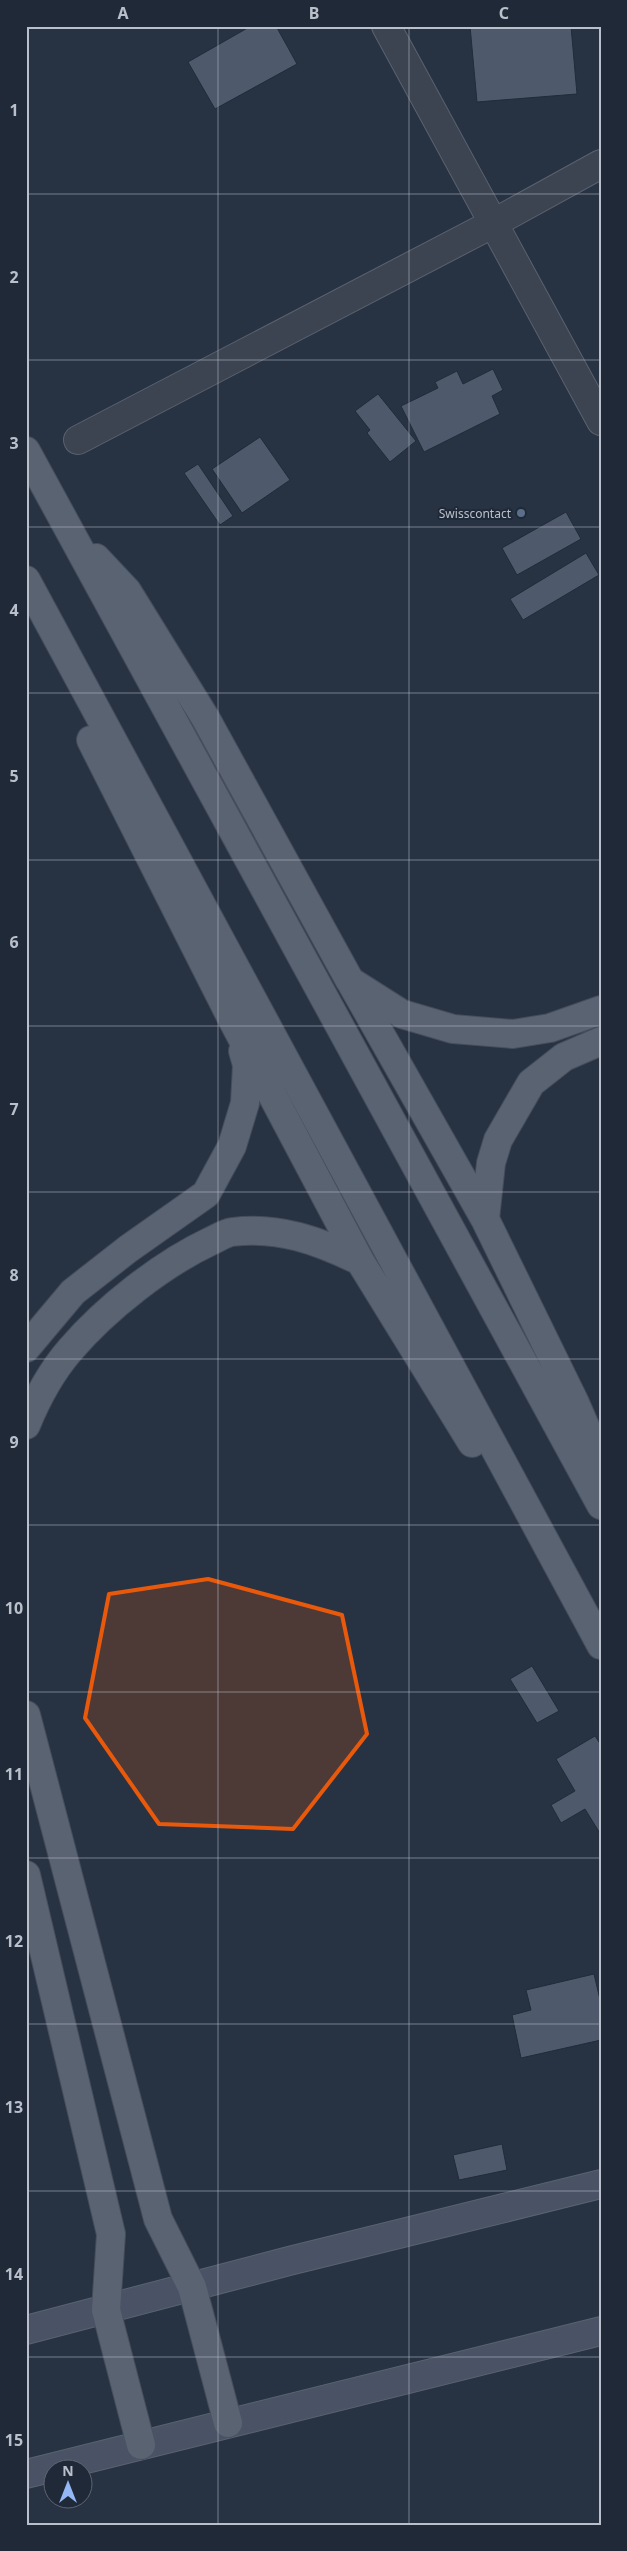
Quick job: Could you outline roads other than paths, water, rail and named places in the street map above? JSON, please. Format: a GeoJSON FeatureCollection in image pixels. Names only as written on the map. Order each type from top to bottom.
{"type":"FeatureCollection","features":[{"type":"Feature","properties":{"kind":"main road"},"geometry":{"type":"LineString","coordinates":[[26,451],[601,1505]]}},
{"type":"Feature","properties":{"kind":"main road"},"geometry":{"type":"LineString","coordinates":[[67,527],[132,599],[206,719],[350,981],[485,1219],[575,1403],[601,1463]]}},
{"type":"Feature","properties":{"kind":"main road"},"geometry":{"type":"LineString","coordinates":[[32,592],[86,730],[233,1020],[360,1261],[601,1651]]}},
{"type":"Feature","properties":{"kind":"main road"},"geometry":{"type":"LineString","coordinates":[[32,592],[601,1645]]}},
{"type":"Feature","properties":{"kind":"main road"},"geometry":{"type":"LineString","coordinates":[[350,981],[402,1014],[453,1029],[513,1034],[550,1028],[601,1010]]}},
{"type":"Feature","properties":{"kind":"main road"},"geometry":{"type":"LineString","coordinates":[[26,1348],[73,1292],[128,1249],[206,1194],[232,1146],[245,1103],[247,1065],[233,1020]]}},
{"type":"Feature","properties":{"kind":"main road"},"geometry":{"type":"LineString","coordinates":[[485,1219],[491,1164],[498,1140],[531,1083],[564,1057],[601,1041]]}},
{"type":"Feature","properties":{"kind":"main road"},"geometry":{"type":"LineString","coordinates":[[26,1425],[39,1394],[70,1350],[131,1292],[192,1250],[231,1232],[281,1233],[323,1243],[360,1261]]}},
{"type":"Feature","properties":{"kind":"main road"},"geometry":{"type":"LineString","coordinates":[[26,1715],[158,2219],[192,2287],[228,2423]]}},
{"type":"Feature","properties":{"kind":"main road"},"geometry":{"type":"LineString","coordinates":[[26,1874],[111,2234],[106,2310],[141,2445]]}},
{"type":"Feature","properties":{"kind":"street"},"geometry":{"type":"LineString","coordinates":[[386,26],[492,224],[601,421]]}},
{"type":"Feature","properties":{"kind":"street"},"geometry":{"type":"LineString","coordinates":[[78,440],[492,224],[601,164]]}},
{"type":"Feature","properties":{"kind":"street"},"geometry":{"type":"LineString","coordinates":[[26,2330],[601,2184]]}},
{"type":"Feature","properties":{"kind":"street"},"geometry":{"type":"LineString","coordinates":[[26,2474],[601,2330]]}},
{"type":"Feature","properties":{"kind":"place","name":"Swisscontact"},"geometry":{"type":"Point","coordinates":[521,513]}}]}
